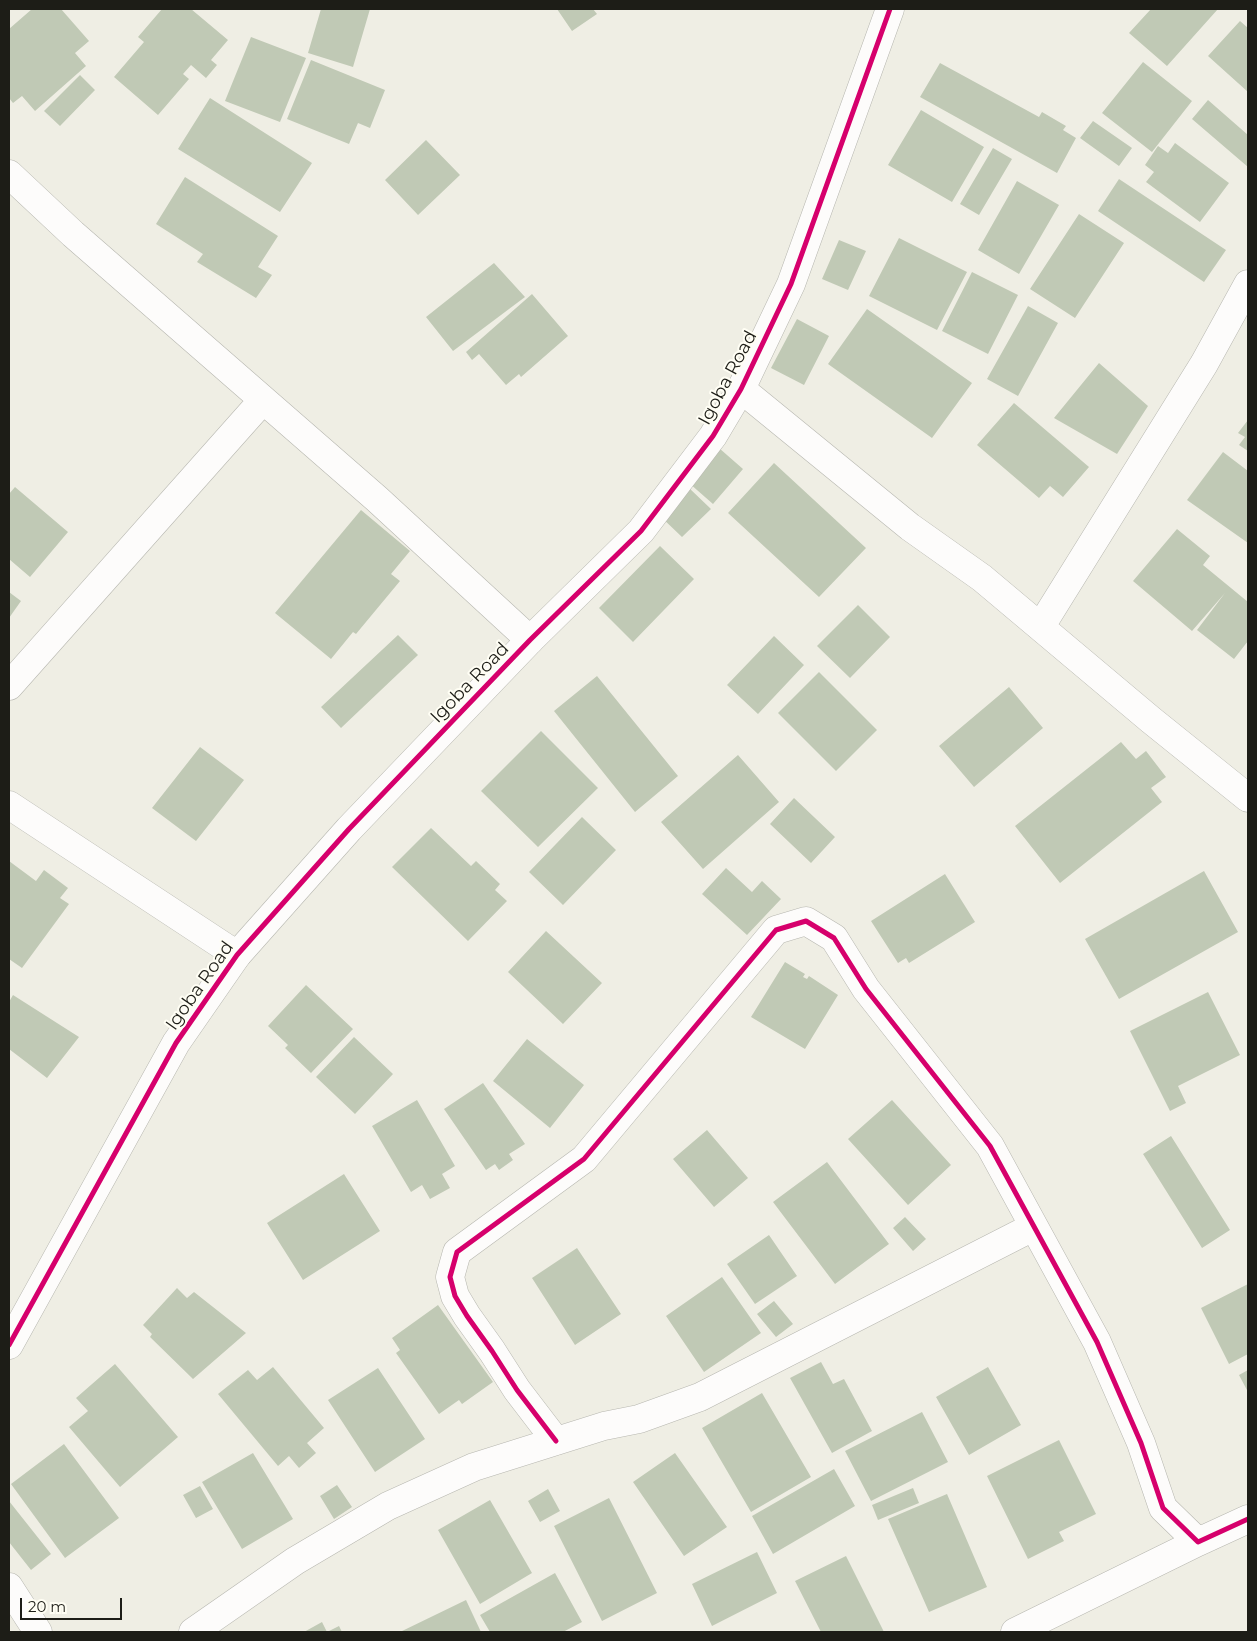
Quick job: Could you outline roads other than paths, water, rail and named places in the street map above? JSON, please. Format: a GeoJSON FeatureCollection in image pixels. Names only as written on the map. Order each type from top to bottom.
{"type":"FeatureCollection","features":[{"type":"Feature","properties":{"kind":"street","name":"Igoba Road"},"geometry":{"type":"LineString","coordinates":[[9,1345],[176,1042],[237,955],[348,829],[530,640],[641,531],[713,436],[741,389],[791,284],[890,9]]}},
{"type":"Feature","properties":{"kind":"street"},"geometry":{"type":"LineString","coordinates":[[9,174],[73,234],[384,505],[530,640]]}},
{"type":"Feature","properties":{"kind":"street"},"geometry":{"type":"LineString","coordinates":[[1041,626],[1204,364],[1248,284]]}},
{"type":"Feature","properties":{"kind":"street"},"geometry":{"type":"LineString","coordinates":[[741,389],[910,527],[982,578],[1151,720],[1248,798]]}},
{"type":"Feature","properties":{"kind":"street"},"geometry":{"type":"LineString","coordinates":[[9,686],[263,400]]}},
{"type":"Feature","properties":{"kind":"street"},"geometry":{"type":"LineString","coordinates":[[9,805],[237,955]]}},
{"type":"Feature","properties":{"kind":"street"},"geometry":{"type":"LineString","coordinates":[[556,1441],[517,1390],[467,1316],[456,1296],[450,1277],[457,1252],[584,1159],[776,930],[806,921],[834,938],[866,989],[990,1146],[1097,1342],[1141,1443],[1163,1508],[1198,1542]]}},
{"type":"Feature","properties":{"kind":"street"},"geometry":{"type":"LineString","coordinates":[[193,1632],[295,1561],[388,1506],[474,1467],[604,1426],[639,1419],[700,1397],[1033,1227]]}},
{"type":"Feature","properties":{"kind":"street"},"geometry":{"type":"LineString","coordinates":[[1016,1632],[1248,1519]]}},
{"type":"Feature","properties":{"kind":"street"},"geometry":{"type":"LineString","coordinates":[[9,1588],[38,1632]]}}]}
